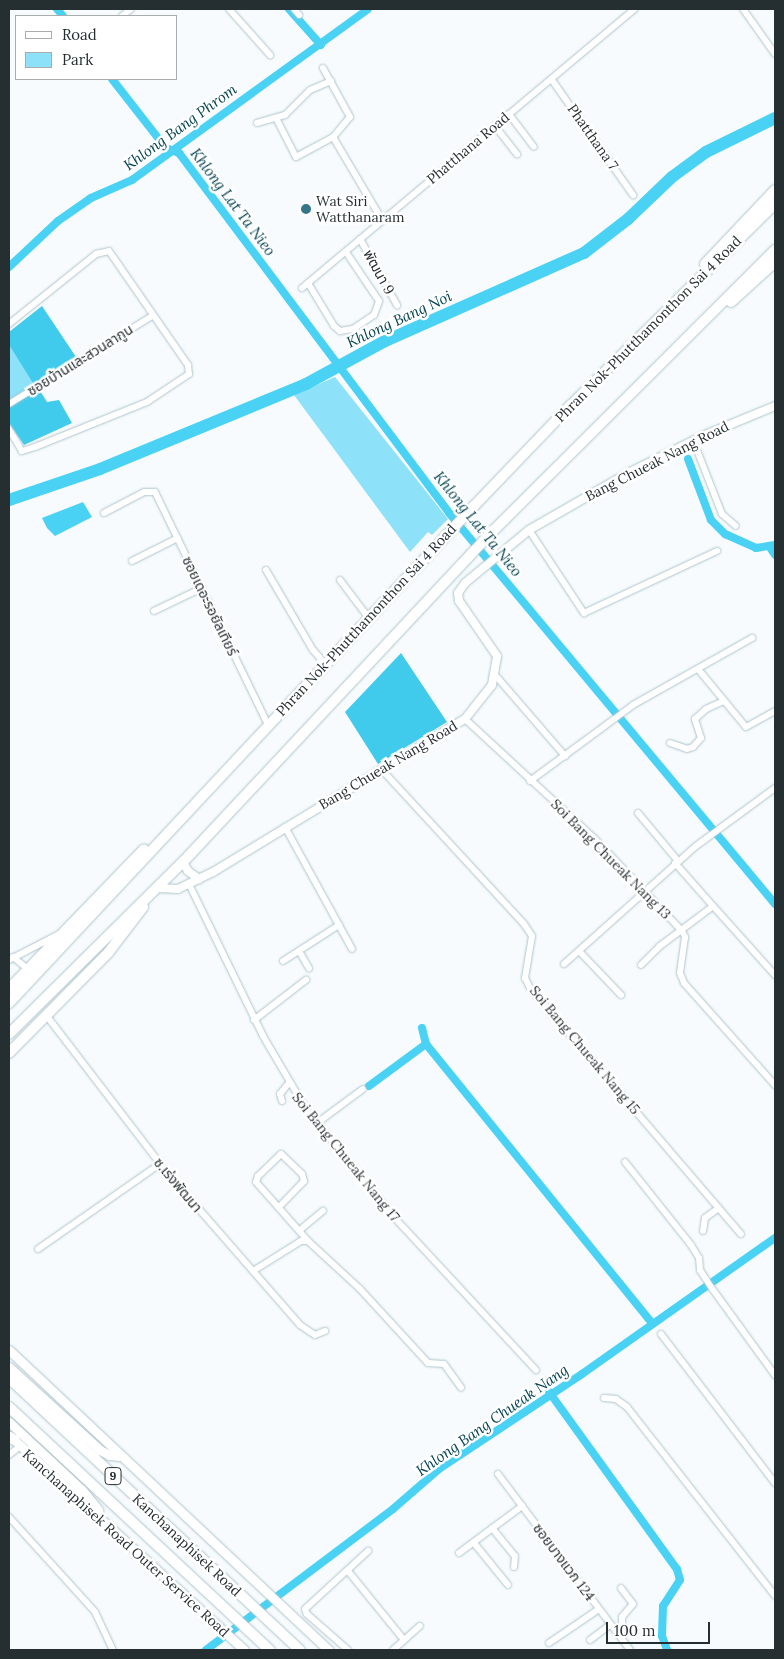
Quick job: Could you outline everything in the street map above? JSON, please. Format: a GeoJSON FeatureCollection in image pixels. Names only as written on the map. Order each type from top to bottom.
{"type":"FeatureCollection","features":[{"type":"Feature","properties":{"kind":"main road"},"geometry":{"type":"LineString","coordinates":[[686,291],[708,261],[775,190]]}},
{"type":"Feature","properties":{"kind":"main road","name":"Phran Nok-Phutthamonthon Sai 4 Road"},"geometry":{"type":"LineString","coordinates":[[9,1003],[438,543],[686,291],[775,204]]}},
{"type":"Feature","properties":{"kind":"main road"},"geometry":{"type":"LineString","coordinates":[[9,1034],[183,862],[494,530],[775,250]]}},
{"type":"Feature","properties":{"kind":"main road"},"geometry":{"type":"LineString","coordinates":[[684,340],[716,317],[775,262]]}},
{"type":"Feature","properties":{"kind":"main road"},"geometry":{"type":"LineString","coordinates":[[11,987],[135,858],[191,810]]}},
{"type":"Feature","properties":{"kind":"main road"},"geometry":{"type":"LineString","coordinates":[[9,1053],[121,939],[146,899]]}},
{"type":"Feature","properties":{"kind":"main road"},"geometry":{"type":"LineString","coordinates":[[9,1350],[329,1650]]}},
{"type":"Feature","properties":{"kind":"main road"},"geometry":{"type":"LineString","coordinates":[[9,1367],[100,1450],[109,1455],[120,1456]]}},
{"type":"Feature","properties":{"kind":"main road","name":"Kanchanaphisek Road"},"geometry":{"type":"LineString","coordinates":[[9,1378],[300,1650]]}},
{"type":"Feature","properties":{"kind":"main road","name":"Kanchanaphisek Road"},"geometry":{"type":"LineString","coordinates":[[9,1407],[200,1587],[270,1649]]}},
{"type":"Feature","properties":{"kind":"main road"},"geometry":{"type":"LineString","coordinates":[[9,1422],[82,1490],[117,1534]]}},
{"type":"Feature","properties":{"kind":"main road","name":"Kanchanaphisek Road Outer Service Road"},"geometry":{"type":"LineString","coordinates":[[13,1440],[244,1650]]}},
{"type":"Feature","properties":{"kind":"street"},"geometry":{"type":"LineString","coordinates":[[229,9],[270,55]]}},
{"type":"Feature","properties":{"kind":"street"},"geometry":{"type":"LineString","coordinates":[[294,9],[299,15]]}},
{"type":"Feature","properties":{"kind":"street","name":"Phatthana Road"},"geometry":{"type":"LineString","coordinates":[[302,288],[635,9]]}},
{"type":"Feature","properties":{"kind":"street"},"geometry":{"type":"LineString","coordinates":[[743,9],[775,54]]}},
{"type":"Feature","properties":{"kind":"street"},"geometry":{"type":"LineString","coordinates":[[276,118],[296,157],[333,137],[350,117],[324,68]]}},
{"type":"Feature","properties":{"kind":"street","name":"Phatthana 7"},"geometry":{"type":"LineString","coordinates":[[552,80],[633,195]]}},
{"type":"Feature","properties":{"kind":"street"},"geometry":{"type":"LineString","coordinates":[[257,123],[276,118],[291,110],[310,90],[331,81]]}},
{"type":"Feature","properties":{"kind":"street"},"geometry":{"type":"LineString","coordinates":[[509,114],[534,147]]}},
{"type":"Feature","properties":{"kind":"street"},"geometry":{"type":"LineString","coordinates":[[495,126],[517,154]]}},
{"type":"Feature","properties":{"kind":"street"},"geometry":{"type":"LineString","coordinates":[[333,137],[382,220]]}},
{"type":"Feature","properties":{"kind":"street","name":"พัฒนา 9"},"geometry":{"type":"LineString","coordinates":[[360,239],[397,305]]}},
{"type":"Feature","properties":{"kind":"street"},"geometry":{"type":"LineString","coordinates":[[9,324],[105,250],[112,252],[152,316],[188,365],[189,374],[186,378],[147,402],[22,451],[9,429]]}},
{"type":"Feature","properties":{"kind":"street"},"geometry":{"type":"LineString","coordinates":[[308,283],[334,326],[340,331],[354,329],[374,315],[379,301],[346,252]]}},
{"type":"Feature","properties":{"kind":"street","name":"ซอยบ้านและสวนลากูน"},"geometry":{"type":"LineString","coordinates":[[9,404],[152,316]]}},
{"type":"Feature","properties":{"kind":"street","name":"Bang Chueak Nang Road"},"geometry":{"type":"LineString","coordinates":[[157,888],[178,889],[199,879],[465,719],[496,676],[497,656],[494,648],[459,601],[458,593],[464,583],[482,566],[530,530],[628,472],[693,440],[775,406]]}},
{"type":"Feature","properties":{"kind":"street"},"geometry":{"type":"LineString","coordinates":[[693,440],[722,514],[736,526]]}},
{"type":"Feature","properties":{"kind":"street","name":"ซอยเดอะรอยัลเทียร์"},"geometry":{"type":"LineString","coordinates":[[104,513],[149,490],[155,492],[268,725]]}},
{"type":"Feature","properties":{"kind":"street"},"geometry":{"type":"LineString","coordinates":[[530,530],[584,613],[717,551]]}},
{"type":"Feature","properties":{"kind":"street"},"geometry":{"type":"LineString","coordinates":[[132,561],[178,538]]}},
{"type":"Feature","properties":{"kind":"street"},"geometry":{"type":"LineString","coordinates":[[266,570],[313,650],[325,664]]}},
{"type":"Feature","properties":{"kind":"street"},"geometry":{"type":"LineString","coordinates":[[340,580],[368,617]]}},
{"type":"Feature","properties":{"kind":"street"},"geometry":{"type":"LineString","coordinates":[[154,611],[202,588]]}},
{"type":"Feature","properties":{"kind":"street"},"geometry":{"type":"LineString","coordinates":[[530,781],[622,713],[752,638]]}},
{"type":"Feature","properties":{"kind":"street"},"geometry":{"type":"LineString","coordinates":[[698,669],[746,727],[775,710]]}},
{"type":"Feature","properties":{"kind":"street"},"geometry":{"type":"LineString","coordinates":[[496,676],[565,756]]}},
{"type":"Feature","properties":{"kind":"street"},"geometry":{"type":"LineString","coordinates":[[670,743],[687,749],[693,747],[701,738],[695,719],[724,701]]}},
{"type":"Feature","properties":{"kind":"street","name":"Soi Bang Chueak Nang 13"},"geometry":{"type":"LineString","coordinates":[[465,719],[646,890],[682,931],[686,938],[680,972],[684,984],[775,1085]]}},
{"type":"Feature","properties":{"kind":"street","name":"Soi Bang Chueak Nang 15"},"geometry":{"type":"LineString","coordinates":[[382,770],[524,924],[532,936],[525,978],[530,988],[741,1234]]}},
{"type":"Feature","properties":{"kind":"street"},"geometry":{"type":"LineString","coordinates":[[564,964],[676,862],[723,824],[775,788]]}},
{"type":"Feature","properties":{"kind":"street"},"geometry":{"type":"LineString","coordinates":[[638,813],[713,906],[775,975]]}},
{"type":"Feature","properties":{"kind":"street"},"geometry":{"type":"LineString","coordinates":[[285,827],[352,948]]}},
{"type":"Feature","properties":{"kind":"street"},"geometry":{"type":"LineString","coordinates":[[183,862],[188,871],[199,879]]}},
{"type":"Feature","properties":{"kind":"street","name":"Soi Bang Chueak Nang 17"},"geometry":{"type":"LineString","coordinates":[[189,884],[254,1020],[288,1084],[391,1214],[536,1370]]}},
{"type":"Feature","properties":{"kind":"street"},"geometry":{"type":"LineString","coordinates":[[641,965],[660,946],[713,906]]}},
{"type":"Feature","properties":{"kind":"street"},"geometry":{"type":"LineString","coordinates":[[283,961],[340,925]]}},
{"type":"Feature","properties":{"kind":"street"},"geometry":{"type":"LineString","coordinates":[[11,958],[64,932]]}},
{"type":"Feature","properties":{"kind":"street"},"geometry":{"type":"LineString","coordinates":[[299,950],[309,968]]}},
{"type":"Feature","properties":{"kind":"street"},"geometry":{"type":"LineString","coordinates":[[579,951],[621,995]]}},
{"type":"Feature","properties":{"kind":"street"},"geometry":{"type":"LineString","coordinates":[[11,958],[28,969]]}},
{"type":"Feature","properties":{"kind":"street"},"geometry":{"type":"LineString","coordinates":[[254,1020],[306,980]]}},
{"type":"Feature","properties":{"kind":"street","name":"ซ.เร่งพัฒนา"},"geometry":{"type":"LineString","coordinates":[[46,1015],[160,1164],[303,1328],[315,1335],[325,1332]]}},
{"type":"Feature","properties":{"kind":"street"},"geometry":{"type":"LineString","coordinates":[[282,1101],[280,1094],[288,1084]]}},
{"type":"Feature","properties":{"kind":"street"},"geometry":{"type":"LineString","coordinates":[[318,1123],[363,1089]]}},
{"type":"Feature","properties":{"kind":"street"},"geometry":{"type":"LineString","coordinates":[[279,1207],[304,1181],[302,1174],[281,1154],[256,1180],[279,1207],[300,1230],[308,1241],[360,1289],[428,1363],[444,1364],[461,1387]]}},
{"type":"Feature","properties":{"kind":"street"},"geometry":{"type":"LineString","coordinates":[[625,1162],[691,1245],[699,1258],[702,1273],[706,1280],[775,1375]]}},
{"type":"Feature","properties":{"kind":"street"},"geometry":{"type":"LineString","coordinates":[[38,1249],[160,1164]]}},
{"type":"Feature","properties":{"kind":"street"},"geometry":{"type":"LineString","coordinates":[[703,1231],[705,1218],[718,1208]]}},
{"type":"Feature","properties":{"kind":"street"},"geometry":{"type":"LineString","coordinates":[[300,1230],[323,1211]]}},
{"type":"Feature","properties":{"kind":"street"},"geometry":{"type":"LineString","coordinates":[[253,1271],[301,1241],[308,1241]]}},
{"type":"Feature","properties":{"kind":"street"},"geometry":{"type":"LineString","coordinates":[[661,1334],[775,1484]]}},
{"type":"Feature","properties":{"kind":"street"},"geometry":{"type":"LineString","coordinates":[[604,1398],[616,1399],[627,1407],[775,1596]]}},
{"type":"Feature","properties":{"kind":"street"},"geometry":{"type":"LineString","coordinates":[[9,1456],[13,1440]]}},
{"type":"Feature","properties":{"kind":"street","name":"ซอยบางแวก 124"},"geometry":{"type":"LineString","coordinates":[[498,1474],[630,1650]]}},
{"type":"Feature","properties":{"kind":"street"},"geometry":{"type":"LineString","coordinates":[[460,1553],[522,1506]]}},
{"type":"Feature","properties":{"kind":"street"},"geometry":{"type":"LineString","coordinates":[[9,1517],[96,1612],[113,1650]]}},
{"type":"Feature","properties":{"kind":"street"},"geometry":{"type":"LineString","coordinates":[[492,1528],[515,1556],[514,1567]]}},
{"type":"Feature","properties":{"kind":"street"},"geometry":{"type":"LineString","coordinates":[[474,1543],[508,1585]]}},
{"type":"Feature","properties":{"kind":"street"},"geometry":{"type":"LineString","coordinates":[[348,1650],[307,1614],[305,1609],[368,1552]]}},
{"type":"Feature","properties":{"kind":"street"},"geometry":{"type":"LineString","coordinates":[[348,1571],[404,1640]]}},
{"type":"Feature","properties":{"kind":"street"},"geometry":{"type":"LineString","coordinates":[[618,1634],[622,1630],[622,1617],[633,1604],[621,1588]]}},
{"type":"Feature","properties":{"kind":"street"},"geometry":{"type":"LineString","coordinates":[[548,1643],[599,1609]]}},
{"type":"Feature","properties":{"kind":"street"},"geometry":{"type":"LineString","coordinates":[[590,1640],[610,1624]]}},
{"type":"Feature","properties":{"kind":"street"},"geometry":{"type":"LineString","coordinates":[[393,1650],[420,1626]]}},
{"type":"Feature","properties":{"kind":"green space"},"geometry":{"type":"Polygon","coordinates":[[[9,345],[34,385],[9,400],[9,345]]]}},
{"type":"Feature","properties":{"kind":"green space"},"geometry":{"type":"Polygon","coordinates":[[[335,377],[448,519],[432,535],[428,532],[410,552],[294,395],[335,377]]]}},
{"type":"Feature","properties":{"kind":"shaded area"},"geometry":{"type":"Polygon","coordinates":[[[42,306],[76,357],[34,385],[9,345],[9,332],[42,306]]]}},
{"type":"Feature","properties":{"kind":"shaded area"},"geometry":{"type":"Polygon","coordinates":[[[39,389],[47,402],[59,400],[72,423],[24,445],[9,423],[9,408],[39,389]]]}},
{"type":"Feature","properties":{"kind":"shaded area"},"geometry":{"type":"Polygon","coordinates":[[[83,502],[92,517],[55,536],[47,528],[42,518],[83,502]]]}},
{"type":"Feature","properties":{"kind":"shaded area"},"geometry":{"type":"Polygon","coordinates":[[[401,653],[447,722],[378,764],[345,712],[401,653]]]}},
{"type":"Feature","properties":{"kind":"waterway"},"geometry":{"type":"LineString","coordinates":[[57,9],[62,15]]}},
{"type":"Feature","properties":{"kind":"waterway"},"geometry":{"type":"LineString","coordinates":[[289,9],[321,45]]}},
{"type":"Feature","properties":{"kind":"waterway","name":"Khlong Bang Phrom"},"geometry":{"type":"LineString","coordinates":[[9,267],[58,221],[91,198],[132,180],[368,9]]}},
{"type":"Feature","properties":{"kind":"waterway","name":"Khlong Lat Ta Nieo"},"geometry":{"type":"LineString","coordinates":[[113,80],[166,148],[179,153],[449,513],[775,904]]}},
{"type":"Feature","properties":{"kind":"waterway","name":"Khlong Bang Noi"},"geometry":{"type":"LineString","coordinates":[[9,500],[100,469],[306,384],[383,342],[584,253],[628,219],[672,177],[706,152],[775,118]]}},
{"type":"Feature","properties":{"kind":"waterway"},"geometry":{"type":"LineString","coordinates":[[688,459],[711,520],[725,534],[756,548],[775,545]]}},
{"type":"Feature","properties":{"kind":"waterway"},"geometry":{"type":"LineString","coordinates":[[769,546],[775,555]]}},
{"type":"Feature","properties":{"kind":"waterway"},"geometry":{"type":"LineString","coordinates":[[422,1028],[426,1044],[652,1323]]}},
{"type":"Feature","properties":{"kind":"waterway"},"geometry":{"type":"LineString","coordinates":[[369,1086],[426,1044]]}},
{"type":"Feature","properties":{"kind":"waterway","name":"Khlong Bang Chueak Nang"},"geometry":{"type":"LineString","coordinates":[[206,1650],[393,1509],[439,1469],[582,1374],[775,1238]]}},
{"type":"Feature","properties":{"kind":"waterway"},"geometry":{"type":"LineString","coordinates":[[547,1389],[677,1569],[680,1580],[663,1606],[662,1636],[667,1650]]}},
{"type":"Feature","properties":{"kind":"place","name":"Wat Siri Watthanaram"},"geometry":{"type":"Point","coordinates":[306,209]}}]}
